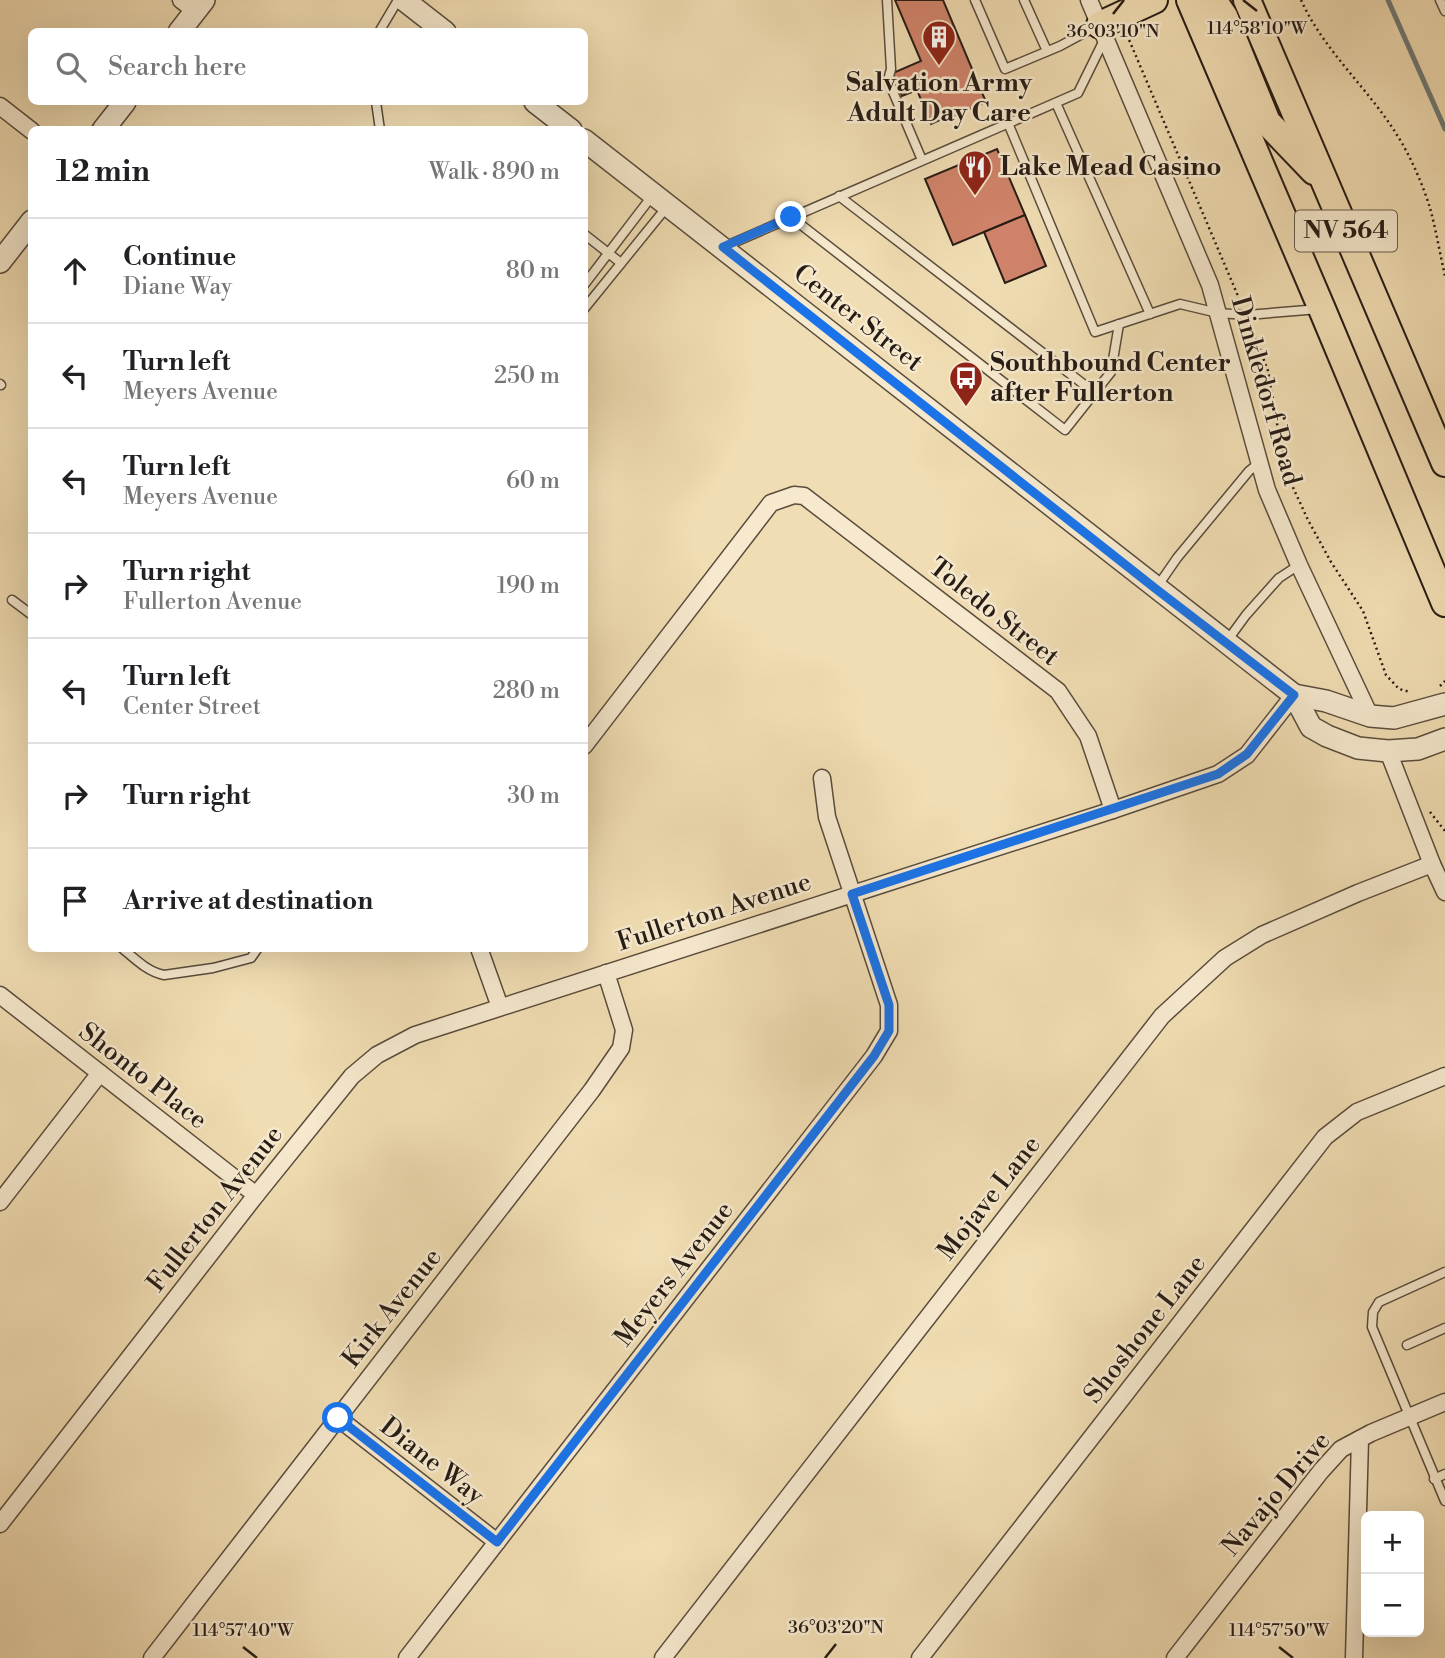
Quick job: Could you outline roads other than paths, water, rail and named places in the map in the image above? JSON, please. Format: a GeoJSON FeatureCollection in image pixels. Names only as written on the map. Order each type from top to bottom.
{"type":"FeatureCollection","features":[{"type":"Feature","properties":{"kind":"main road"},"geometry":{"type":"LineString","coordinates":[[1108,26],[1154,0]]}},
{"type":"Feature","properties":{"kind":"main road","name":"NV 564"},"geometry":{"type":"LineString","coordinates":[[1190,0],[1445,603]]}},
{"type":"Feature","properties":{"kind":"main road"},"geometry":{"type":"LineString","coordinates":[[1213,0],[1224,16],[1267,122],[1325,183]]}},
{"type":"Feature","properties":{"kind":"main road","name":"NV 564"},"geometry":{"type":"LineString","coordinates":[[1247,0],[1445,463]]}},
{"type":"Feature","properties":{"kind":"street"},"geometry":{"type":"LineString","coordinates":[[404,0],[440,28]]}},
{"type":"Feature","properties":{"kind":"street","name":"Dinkledorf Road"},"geometry":{"type":"LineString","coordinates":[[1089,0],[1108,26],[1210,285],[1266,490],[1370,716]]}},
{"type":"Feature","properties":{"kind":"street"},"geometry":{"type":"LineString","coordinates":[[181,28],[193,4]]}},
{"type":"Feature","properties":{"kind":"street"},"geometry":{"type":"LineString","coordinates":[[106,126],[123,105]]}},
{"type":"Feature","properties":{"kind":"street"},"geometry":{"type":"LineString","coordinates":[[539,105],[566,126]]}},
{"type":"Feature","properties":{"kind":"street"},"geometry":{"type":"LineString","coordinates":[[0,106],[28,128]]}},
{"type":"Feature","properties":{"kind":"street","name":"Center Street"},"geometry":{"type":"LineString","coordinates":[[588,143],[1294,695],[1311,727],[1358,748],[1388,751],[1418,749],[1445,739]]}},
{"type":"Feature","properties":{"kind":"street"},"geometry":{"type":"LineString","coordinates":[[0,262],[28,226]]}},
{"type":"Feature","properties":{"kind":"street","name":"Toledo Street"},"geometry":{"type":"LineString","coordinates":[[588,741],[771,503],[794,495],[804,496],[1058,691],[1088,736],[1113,810]]}},
{"type":"Feature","properties":{"kind":"street","name":"Center Street"},"geometry":{"type":"LineString","coordinates":[[1294,695],[1326,701],[1370,716],[1394,718],[1441,696]]}},
{"type":"Feature","properties":{"kind":"street","name":"Fullerton Avenue"},"geometry":{"type":"LineString","coordinates":[[0,1524],[256,1195],[352,1076],[377,1055],[415,1035],[1218,774],[1247,754],[1294,695]]}},
{"type":"Feature","properties":{"kind":"street"},"geometry":{"type":"LineString","coordinates":[[1388,751],[1445,892]]}},
{"type":"Feature","properties":{"kind":"street","name":"Meyers Avenue"},"geometry":{"type":"LineString","coordinates":[[407,1658],[874,1056],[889,1031],[889,1005],[827,817],[822,778]]}},
{"type":"Feature","properties":{"kind":"street","name":"Mojave Lane"},"geometry":{"type":"LineString","coordinates":[[663,1658],[1162,1016],[1225,958],[1262,935],[1432,864]]}},
{"type":"Feature","properties":{"kind":"street"},"geometry":{"type":"LineString","coordinates":[[480,952],[500,1007]]}},
{"type":"Feature","properties":{"kind":"street","name":"Kirk Avenue"},"geometry":{"type":"LineString","coordinates":[[152,1658],[592,1090],[621,1048],[624,1030],[606,973]]}},
{"type":"Feature","properties":{"kind":"street","name":"Shonto Place"},"geometry":{"type":"LineString","coordinates":[[0,995],[256,1195]]}},
{"type":"Feature","properties":{"kind":"street"},"geometry":{"type":"LineString","coordinates":[[0,1202],[100,1073]]}},
{"type":"Feature","properties":{"kind":"street","name":"Shoshone Lane"},"geometry":{"type":"LineString","coordinates":[[920,1658],[1325,1138],[1357,1112],[1445,1076]]}},
{"type":"Feature","properties":{"kind":"street","name":"Navajo Drive"},"geometry":{"type":"LineString","coordinates":[[1175,1658],[1340,1449],[1445,1402]]}},
{"type":"Feature","properties":{"kind":"street","name":"Diane Way"},"geometry":{"type":"LineString","coordinates":[[338,1418],[497,1542]]}},
{"type":"Feature","properties":{"kind":"street"},"geometry":{"type":"LineString","coordinates":[[1354,1658],[1360,1438]]}},
{"type":"Feature","properties":{"kind":"lane"},"geometry":{"type":"LineString","coordinates":[[381,28],[398,0]]}},
{"type":"Feature","properties":{"kind":"lane"},"geometry":{"type":"LineString","coordinates":[[887,0],[891,69],[888,80],[922,160]]}},
{"type":"Feature","properties":{"kind":"lane"},"geometry":{"type":"LineString","coordinates":[[975,0],[1005,69],[1108,26]]}},
{"type":"Feature","properties":{"kind":"lane"},"geometry":{"type":"LineString","coordinates":[[1024,0],[1046,51]]}},
{"type":"Feature","properties":{"kind":"lane"},"geometry":{"type":"LineString","coordinates":[[1440,0],[1445,11]]}},
{"type":"Feature","properties":{"kind":"lane"},"geometry":{"type":"LineString","coordinates":[[723,247],[1078,93],[1108,26]]}},
{"type":"Feature","properties":{"kind":"lane"},"geometry":{"type":"LineString","coordinates":[[1056,103],[1150,314]]}},
{"type":"Feature","properties":{"kind":"lane"},"geometry":{"type":"LineString","coordinates":[[376,105],[379,126]]}},
{"type":"Feature","properties":{"kind":"lane"},"geometry":{"type":"LineString","coordinates":[[1007,123],[1095,332],[1180,304],[1218,313],[1247,315],[1322,309]]}},
{"type":"Feature","properties":{"kind":"lane"},"geometry":{"type":"LineString","coordinates":[[839,196],[1095,393]]}},
{"type":"Feature","properties":{"kind":"lane"},"geometry":{"type":"LineString","coordinates":[[588,280],[609,253],[661,199]]}},
{"type":"Feature","properties":{"kind":"lane"},"geometry":{"type":"LineString","coordinates":[[588,304],[628,256],[661,199]]}},
{"type":"Feature","properties":{"kind":"lane"},"geometry":{"type":"LineString","coordinates":[[791,217],[1065,430],[1111,372],[1119,324]]}},
{"type":"Feature","properties":{"kind":"lane"},"geometry":{"type":"LineString","coordinates":[[588,236],[621,262]]}},
{"type":"Feature","properties":{"kind":"lane"},"geometry":{"type":"LineString","coordinates":[[1156,589],[1177,558],[1248,471],[1259,463]]}},
{"type":"Feature","properties":{"kind":"lane"},"geometry":{"type":"LineString","coordinates":[[1226,643],[1246,615],[1279,578],[1299,565]]}},
{"type":"Feature","properties":{"kind":"lane"},"geometry":{"type":"LineString","coordinates":[[12,600],[28,612]]}},
{"type":"Feature","properties":{"kind":"lane"},"geometry":{"type":"LineString","coordinates":[[127,952],[150,969],[164,975],[213,968],[251,958],[255,952]]}},
{"type":"Feature","properties":{"kind":"lane"},"geometry":{"type":"LineString","coordinates":[[1445,1272],[1379,1302],[1373,1312],[1372,1327],[1445,1501]]}},
{"type":"Feature","properties":{"kind":"lane"},"geometry":{"type":"LineString","coordinates":[[1407,1345],[1445,1328]]}},
{"type":"Feature","properties":{"kind":"lane"},"geometry":{"type":"LineString","coordinates":[[1434,1479],[1445,1474]]}},
{"type":"Feature","properties":{"kind":"waterway"},"geometry":{"type":"LineString","coordinates":[[1388,0],[1445,129]]}},
{"type":"Feature","properties":{"kind":"place","name":"Salvation Army Adult Day Care"},"geometry":{"type":"Point","coordinates":[939,67]}},
{"type":"Feature","properties":{"kind":"place","name":"Lake Mead Casino"},"geometry":{"type":"Point","coordinates":[975,197]}},
{"type":"Feature","properties":{"kind":"place","name":"Southbound Center after Fullerton"},"geometry":{"type":"Point","coordinates":[966,408]}}]}
